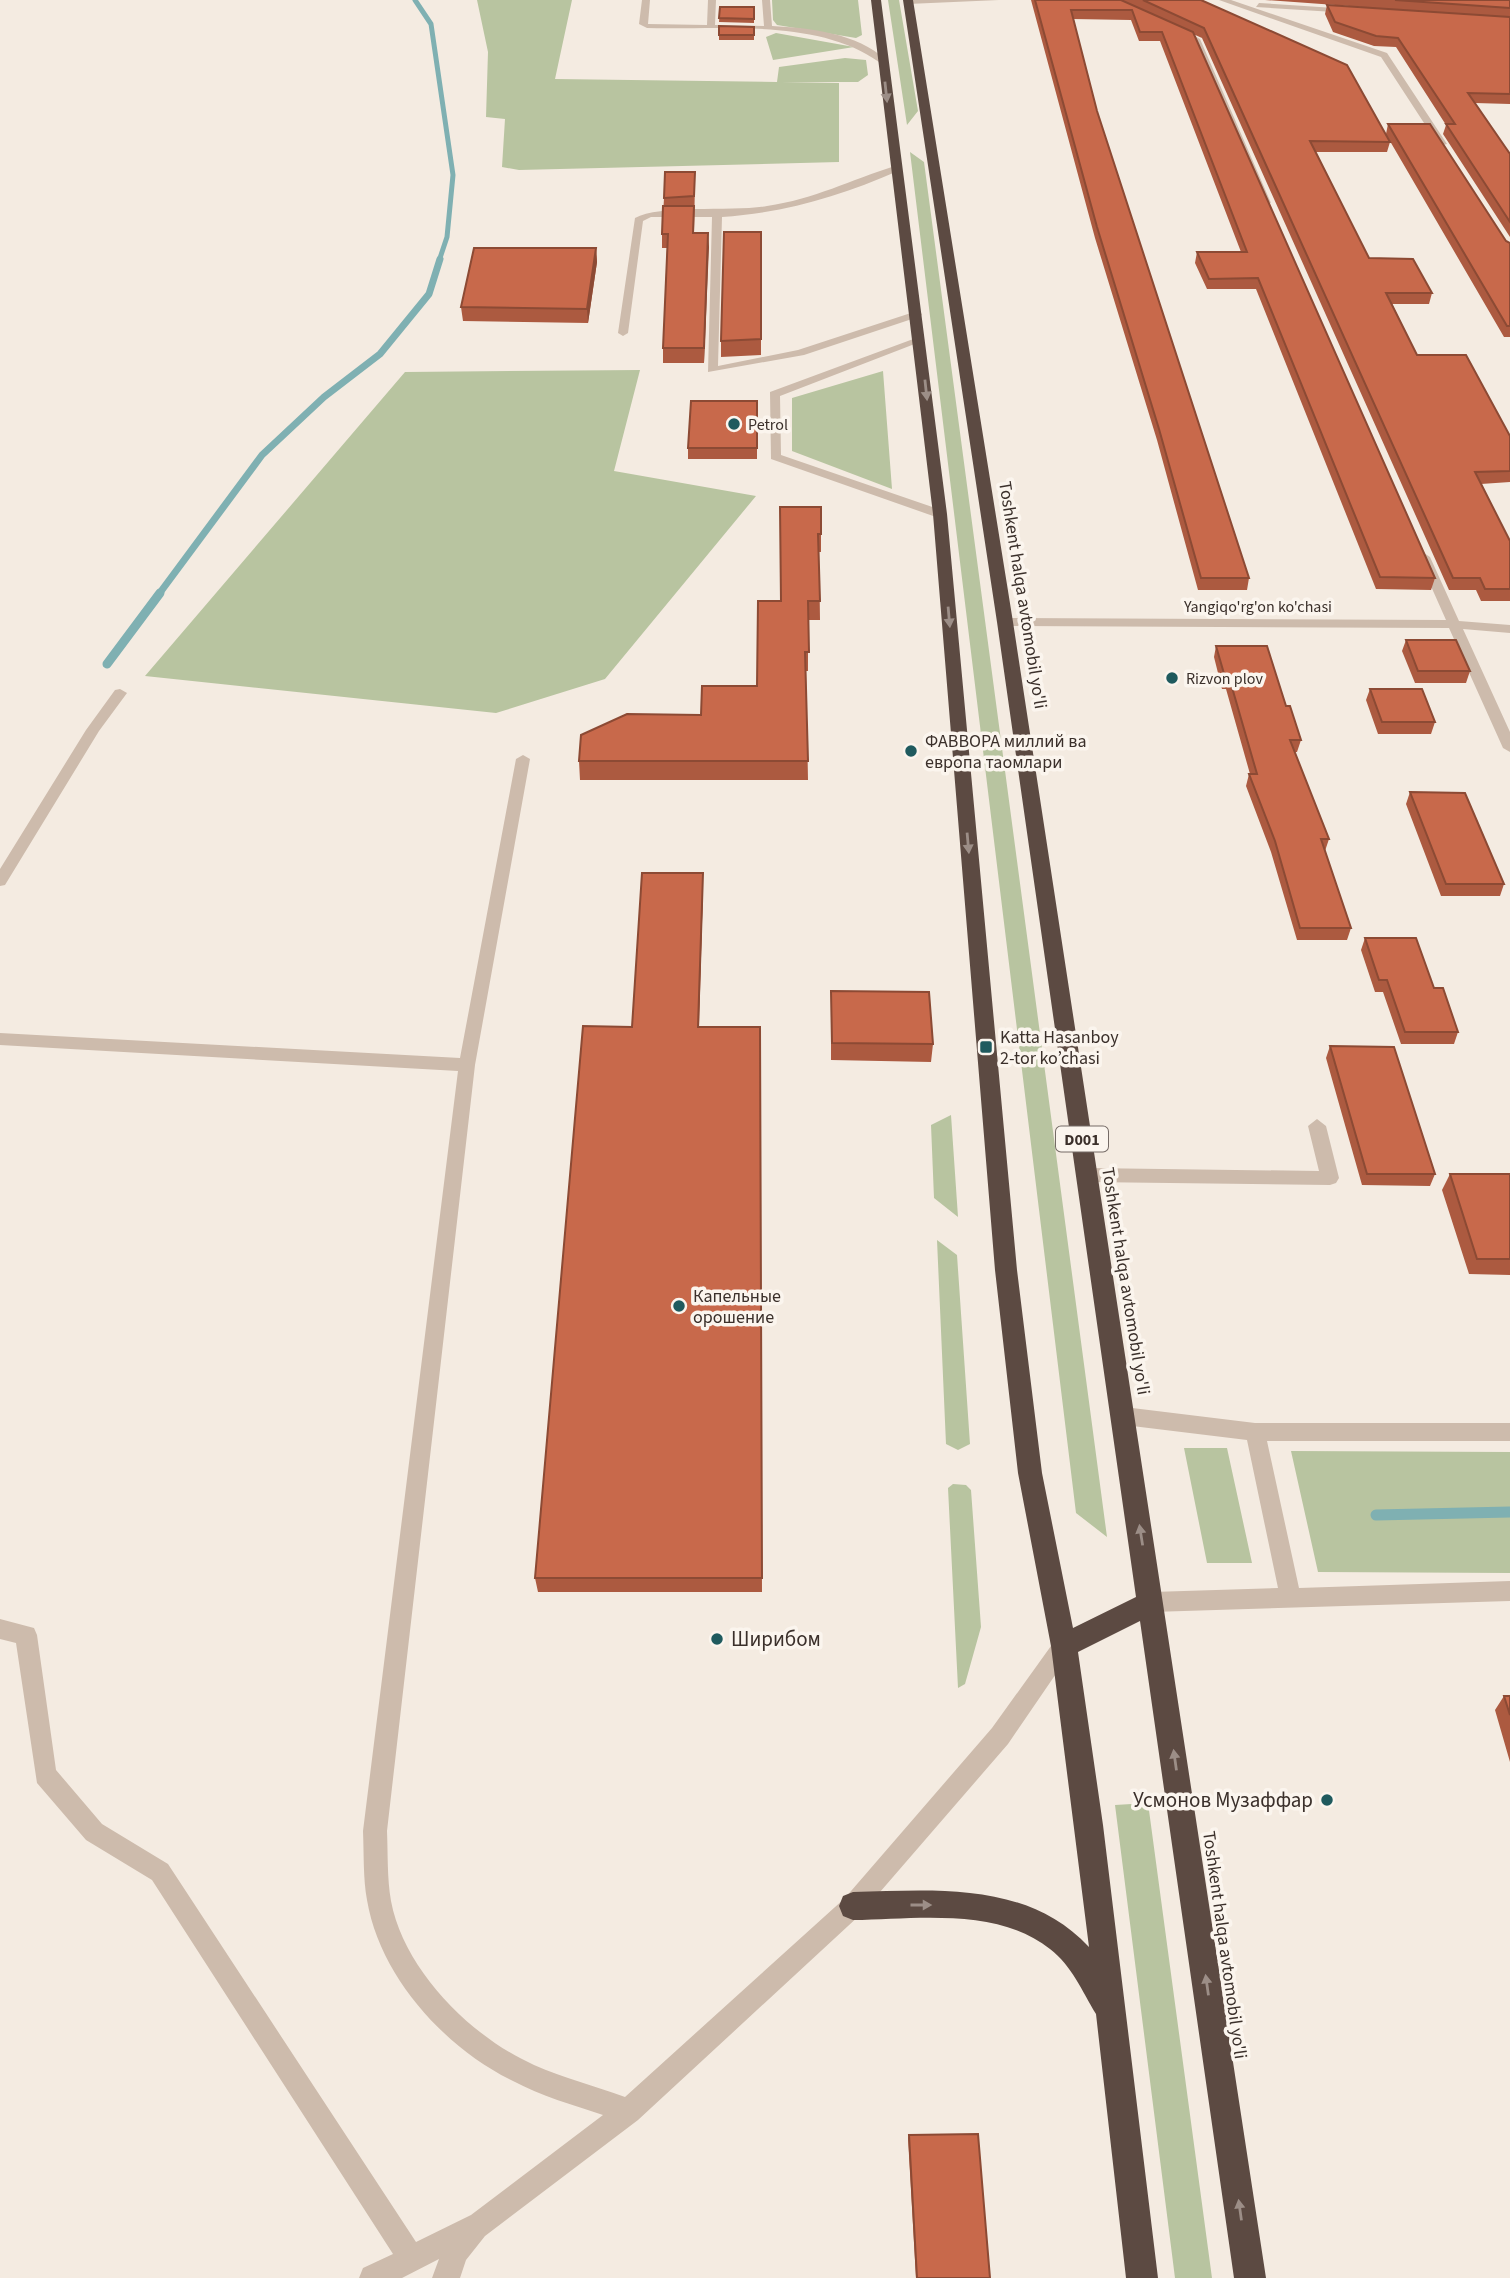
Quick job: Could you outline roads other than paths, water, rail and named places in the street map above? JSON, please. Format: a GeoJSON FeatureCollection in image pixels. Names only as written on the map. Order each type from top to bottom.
{"type":"FeatureCollection","features":[{"type":"Feature","properties":{"kind":"highway"},"geometry":{"type":"LineString","coordinates":[[876,0],[882,60],[897,136],[895,169],[917,314],[940,514],[1006,1270],[1030,1473],[1064,1646],[1142,2278]]}},
{"type":"Feature","properties":{"kind":"highway","name":"Toshkent halqa avtomobil yo'li"},"geometry":{"type":"LineString","coordinates":[[908,1],[922,136],[1005,622],[1250,2278]]}},
{"type":"Feature","properties":{"kind":"highway"},"geometry":{"type":"LineString","coordinates":[[1064,1646],[1152,1602]]}},
{"type":"Feature","properties":{"kind":"highway"},"geometry":{"type":"LineString","coordinates":[[853,1906],[982,1905],[1034,1921],[1061,1940],[1086,1969],[1101,1991],[1112,2019]]}},
{"type":"Feature","properties":{"kind":"street"},"geometry":{"type":"LineString","coordinates":[[646,0],[643,24],[647,26],[768,29],[822,35],[872,50],[882,60]]}},
{"type":"Feature","properties":{"kind":"street"},"geometry":{"type":"LineString","coordinates":[[710,27],[712,0]]}},
{"type":"Feature","properties":{"kind":"street"},"geometry":{"type":"LineString","coordinates":[[766,0],[768,29]]}},
{"type":"Feature","properties":{"kind":"street"},"geometry":{"type":"LineString","coordinates":[[908,1],[995,0]]}},
{"type":"Feature","properties":{"kind":"street"},"geometry":{"type":"LineString","coordinates":[[1227,1],[1357,12]]}},
{"type":"Feature","properties":{"kind":"street"},"geometry":{"type":"LineString","coordinates":[[1227,1],[1384,55],[1451,158]]}},
{"type":"Feature","properties":{"kind":"street"},"geometry":{"type":"LineString","coordinates":[[1167,25],[1196,39],[1275,217]]}},
{"type":"Feature","properties":{"kind":"street"},"geometry":{"type":"LineString","coordinates":[[623,334],[638,220],[649,215],[763,213],[851,189],[895,169]]}},
{"type":"Feature","properties":{"kind":"street"},"geometry":{"type":"LineString","coordinates":[[717,214],[712,370],[800,353],[917,314]]}},
{"type":"Feature","properties":{"kind":"street"},"geometry":{"type":"LineString","coordinates":[[920,340],[774,394],[775,457],[940,514]]}},
{"type":"Feature","properties":{"kind":"street"},"geometry":{"type":"LineString","coordinates":[[1420,548],[1510,748]]}},
{"type":"Feature","properties":{"kind":"street","name":"Yangiqo'rg'on ko'chasi"},"geometry":{"type":"LineString","coordinates":[[1005,622],[1454,624],[1510,629]]}},
{"type":"Feature","properties":{"kind":"street"},"geometry":{"type":"LineString","coordinates":[[0,881],[93,730],[120,693]]}},
{"type":"Feature","properties":{"kind":"street"},"geometry":{"type":"LineString","coordinates":[[523,759],[467,1065],[374,1831],[379,1903],[392,1942],[417,1984],[463,2034],[522,2072],[629,2111]]}},
{"type":"Feature","properties":{"kind":"street"},"geometry":{"type":"LineString","coordinates":[[0,1039],[467,1065]]}},
{"type":"Feature","properties":{"kind":"street"},"geometry":{"type":"LineString","coordinates":[[1087,1175],[1330,1178],[1317,1126]]}},
{"type":"Feature","properties":{"kind":"street"},"geometry":{"type":"LineString","coordinates":[[1124,1416],[1255,1432],[1510,1432]]}},
{"type":"Feature","properties":{"kind":"street"},"geometry":{"type":"LineString","coordinates":[[1255,1432],[1291,1598]]}},
{"type":"Feature","properties":{"kind":"street"},"geometry":{"type":"LineString","coordinates":[[1152,1602],[1510,1591]]}},
{"type":"Feature","properties":{"kind":"street"},"geometry":{"type":"LineString","coordinates":[[0,1629],[26,1634],[45,1775],[94,1832],[160,1872],[412,2259]]}},
{"type":"Feature","properties":{"kind":"street"},"geometry":{"type":"LineString","coordinates":[[373,2278],[480,2224],[629,2111],[853,1906],[1000,1736],[1064,1646]]}},
{"type":"Feature","properties":{"kind":"street"},"geometry":{"type":"LineString","coordinates":[[446,2278],[455,2252],[480,2224]]}},
{"type":"Feature","properties":{"kind":"waterway"},"geometry":{"type":"LineString","coordinates":[[415,0],[431,24],[453,175],[447,237],[439,261]]}},
{"type":"Feature","properties":{"kind":"waterway"},"geometry":{"type":"LineString","coordinates":[[159,594],[262,455],[324,397],[380,354],[429,294],[440,259]]}},
{"type":"Feature","properties":{"kind":"waterway"},"geometry":{"type":"LineString","coordinates":[[107,664],[160,593]]}},
{"type":"Feature","properties":{"kind":"waterway"},"geometry":{"type":"LineString","coordinates":[[1376,1515],[1510,1512]]}},
{"type":"Feature","properties":{"kind":"place","name":"Petrol"},"geometry":{"type":"Point","coordinates":[734,424]}},
{"type":"Feature","properties":{"kind":"place","name":"Rizvon plov"},"geometry":{"type":"Point","coordinates":[1172,678]}},
{"type":"Feature","properties":{"kind":"place","name":"ФАВВОРА миллий ва европа таомлари"},"geometry":{"type":"Point","coordinates":[911,751]}},
{"type":"Feature","properties":{"kind":"place","name":"Katta Hasanboy 2-tor ko’chasi"},"geometry":{"type":"Point","coordinates":[986,1047]}},
{"type":"Feature","properties":{"kind":"place","name":"Капельные орошение"},"geometry":{"type":"Point","coordinates":[679,1306]}},
{"type":"Feature","properties":{"kind":"place","name":"Ширибом"},"geometry":{"type":"Point","coordinates":[717,1639]}},
{"type":"Feature","properties":{"kind":"place","name":"Усмонов Музаффар"},"geometry":{"type":"Point","coordinates":[1327,1800]}}]}
